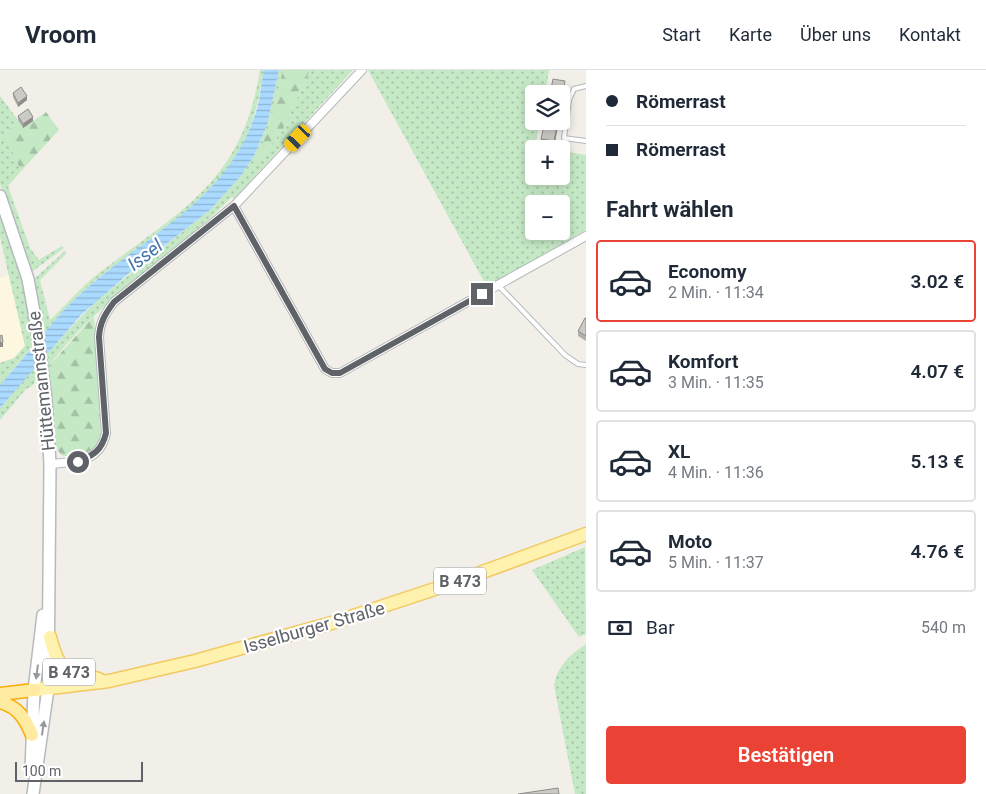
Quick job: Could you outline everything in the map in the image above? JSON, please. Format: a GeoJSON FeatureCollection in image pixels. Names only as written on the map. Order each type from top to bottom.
{"type":"FeatureCollection","features":[{"type":"Feature","properties":{"kind":"highway","name":"B 473"},"geometry":{"type":"LineString","coordinates":[[0,694],[34,690]]}},
{"type":"Feature","properties":{"kind":"highway"},"geometry":{"type":"LineString","coordinates":[[0,702],[26,718],[32,735]]}},
{"type":"Feature","properties":{"kind":"main road","name":"Hüttemannstraße"},"geometry":{"type":"LineString","coordinates":[[0,196],[28,279],[43,370],[50,464],[48,571],[50,637],[48,689],[32,794]]}},
{"type":"Feature","properties":{"kind":"main road","name":"Isselburger Straße"},"geometry":{"type":"LineString","coordinates":[[34,690],[109,681],[195,661],[389,605],[586,534]]}},
{"type":"Feature","properties":{"kind":"main road","name":"Hüttemannstraße"},"geometry":{"type":"LineString","coordinates":[[32,794],[34,690],[48,571]]}},
{"type":"Feature","properties":{"kind":"main road","name":"B 473"},"geometry":{"type":"LineString","coordinates":[[50,637],[56,660],[63,668],[76,674],[109,681]]}},
{"type":"Feature","properties":{"kind":"street"},"geometry":{"type":"LineString","coordinates":[[50,464],[78,462],[94,455],[103,445],[106,433],[99,337],[100,324],[114,302],[234,206],[362,70]]}},
{"type":"Feature","properties":{"kind":"street"},"geometry":{"type":"LineString","coordinates":[[234,206],[325,369],[332,373],[340,373],[586,236]]}},
{"type":"Feature","properties":{"kind":"lane"},"geometry":{"type":"LineString","coordinates":[[586,86],[574,89],[569,100],[564,138],[586,141]]}},
{"type":"Feature","properties":{"kind":"lane"},"geometry":{"type":"LineString","coordinates":[[498,285],[565,356],[578,364],[586,365]]}},
{"type":"Feature","properties":{"kind":"shaded area"},"geometry":{"type":"Polygon","coordinates":[[[10,275],[25,346],[14,358],[0,363],[0,278],[10,275]]]}},
{"type":"Feature","properties":{"kind":"green space"},"geometry":{"type":"Polygon","coordinates":[[[260,70],[264,70],[252,120],[245,140],[227,170],[194,205],[175,221],[90,285],[44,333],[33,283],[34,279],[66,250],[66,254],[40,280],[50,320],[82,287],[178,213],[201,192],[221,169],[238,142],[251,109],[260,70]]]}},
{"type":"Feature","properties":{"kind":"green space"},"geometry":{"type":"Polygon","coordinates":[[[279,70],[283,70],[271,120],[252,169],[282,131],[310,70],[353,70],[234,199],[232,197],[186,239],[113,299],[68,343],[48,367],[47,353],[96,301],[210,210],[240,177],[254,156],[267,125],[279,70]]]}},
{"type":"Feature","properties":{"kind":"green space"},"geometry":{"type":"Polygon","coordinates":[[[283,70],[310,70],[282,131],[252,169],[250,168],[257,157],[271,121],[283,70]]]}},
{"type":"Feature","properties":{"kind":"green space"},"geometry":{"type":"Polygon","coordinates":[[[368,70],[549,70],[546,85],[525,85],[525,130],[538,130],[536,140],[525,140],[525,185],[570,185],[570,152],[586,155],[586,230],[570,239],[570,195],[525,195],[525,240],[569,240],[487,287],[368,70]]]}},
{"type":"Feature","properties":{"kind":"green space"},"geometry":{"type":"Polygon","coordinates":[[[0,96],[18,120],[4,133],[21,171],[8,186],[30,248],[39,260],[62,246],[64,248],[33,271],[30,270],[0,184],[0,96]]]}},
{"type":"Feature","properties":{"kind":"green space"},"geometry":{"type":"Polygon","coordinates":[[[46,112],[59,130],[21,171],[4,133],[18,120],[23,128],[46,112]]]}},
{"type":"Feature","properties":{"kind":"green space"},"geometry":{"type":"Polygon","coordinates":[[[0,210],[25,290],[33,346],[0,385],[0,363],[14,358],[25,346],[0,237],[0,210]]]}},
{"type":"Feature","properties":{"kind":"green space"},"geometry":{"type":"Polygon","coordinates":[[[94,316],[101,437],[98,443],[86,453],[63,456],[55,448],[48,367],[94,316]]]}},
{"type":"Feature","properties":{"kind":"green space"},"geometry":{"type":"Polygon","coordinates":[[[36,366],[39,378],[32,386],[26,389],[0,420],[0,408],[36,366]]]}},
{"type":"Feature","properties":{"kind":"green space"},"geometry":{"type":"Polygon","coordinates":[[[585,547],[586,634],[579,637],[532,570],[585,547]]]}},
{"type":"Feature","properties":{"kind":"green space"},"geometry":{"type":"Polygon","coordinates":[[[586,644],[586,794],[575,794],[554,685],[562,666],[575,652],[586,644]]]}},
{"type":"Feature","properties":{"kind":"water","name":"Issel"},"geometry":{"type":"Polygon","coordinates":[[[264,70],[279,70],[267,125],[254,156],[240,177],[210,210],[128,274],[82,314],[0,408],[0,385],[63,311],[110,269],[183,213],[225,171],[242,145],[255,115],[264,70]]]}},
{"type":"Feature","properties":{"kind":"building"},"geometry":{"type":"Polygon","coordinates":[[[553,79],[565,81],[564,85],[552,85],[553,79]]]}},
{"type":"Feature","properties":{"kind":"building"},"geometry":{"type":"Polygon","coordinates":[[[21,87],[27,96],[18,103],[13,93],[21,87]]]}},
{"type":"Feature","properties":{"kind":"building"},"geometry":{"type":"Polygon","coordinates":[[[28,109],[33,117],[23,124],[18,116],[28,109]]]}},
{"type":"Feature","properties":{"kind":"building"},"geometry":{"type":"Polygon","coordinates":[[[543,130],[556,130],[554,140],[541,139],[543,130]]]}},
{"type":"Feature","properties":{"kind":"building"},"geometry":{"type":"Polygon","coordinates":[[[586,318],[586,336],[578,331],[586,318]]]}},
{"type":"Feature","properties":{"kind":"building"},"geometry":{"type":"Polygon","coordinates":[[[2,335],[3,342],[0,343],[0,336],[2,335]]]}},
{"type":"Feature","properties":{"kind":"building"},"geometry":{"type":"Polygon","coordinates":[[[558,788],[559,794],[518,794],[558,788]]]}},
{"type":"Feature","properties":{"kind":"route"},"geometry":{"type":"LineString","coordinates":[[78,462],[94,455],[103,445],[106,433],[99,337],[100,324],[104,315],[114,302],[234,206],[325,369],[332,373],[340,373],[482,294]]}}]}
